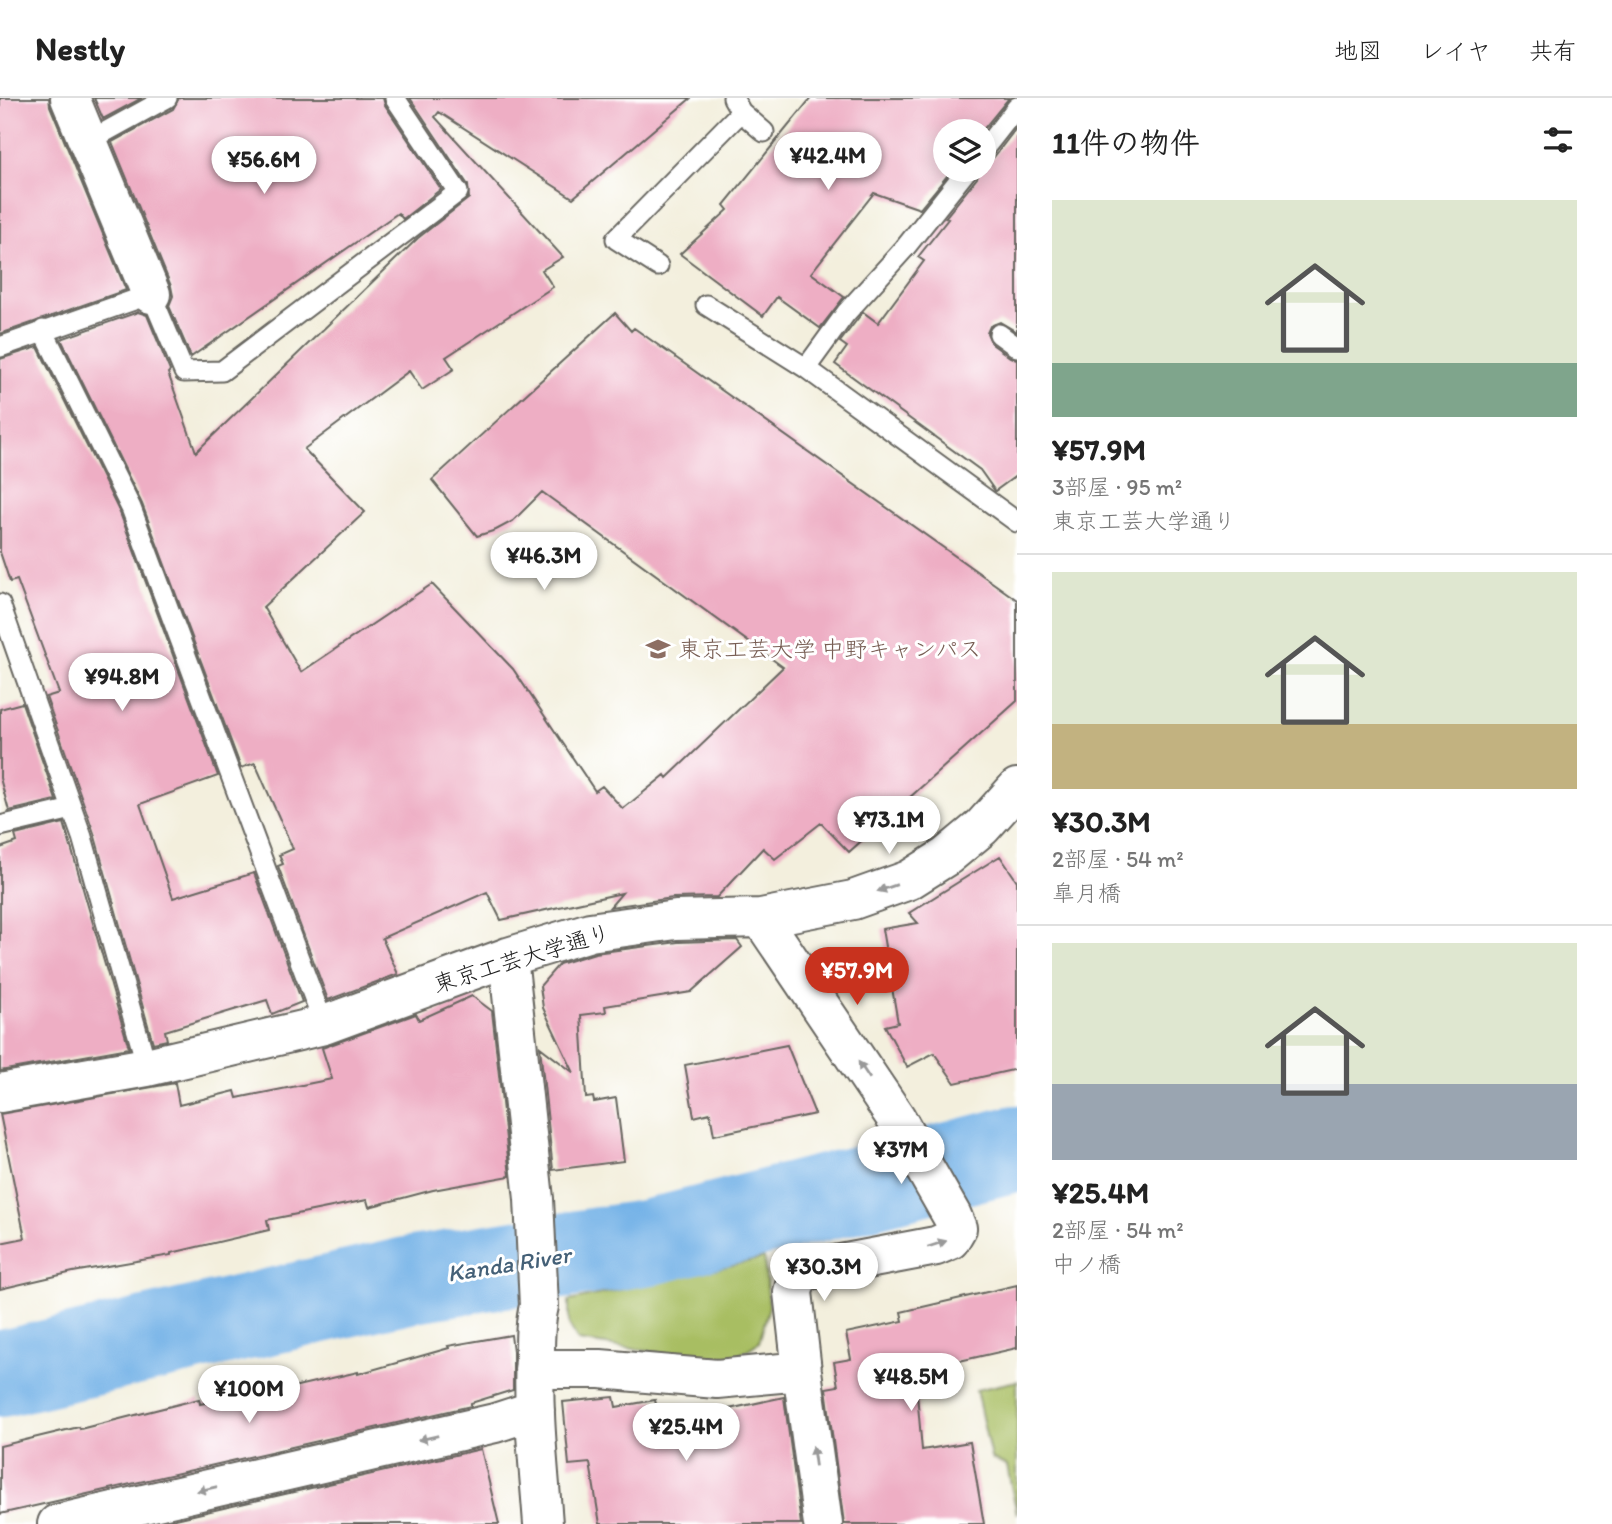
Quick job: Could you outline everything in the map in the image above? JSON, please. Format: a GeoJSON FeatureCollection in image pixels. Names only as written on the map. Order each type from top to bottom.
{"type":"FeatureCollection","features":[{"type":"Feature","properties":{"kind":"street"},"geometry":{"type":"LineString","coordinates":[[70,98],[151,294]]}},
{"type":"Feature","properties":{"kind":"street","name":"東京工芸大学通り"},"geometry":{"type":"LineString","coordinates":[[0,1093],[147,1068],[324,1025],[508,957],[590,932],[676,920],[761,918],[853,900],[909,880],[947,856],[982,827],[1017,788]]}},
{"type":"Feature","properties":{"kind":"street"},"geometry":{"type":"LineString","coordinates":[[761,918],[901,1127],[953,1216],[957,1228],[950,1240],[936,1246],[809,1270],[797,1278],[793,1292],[823,1524]]}},
{"type":"Feature","properties":{"kind":"street"},"geometry":{"type":"LineString","coordinates":[[508,957],[534,1205],[539,1306],[536,1317],[535,1410],[543,1524]]}},
{"type":"Feature","properties":{"kind":"street"},"geometry":{"type":"LineString","coordinates":[[534,1369],[600,1369],[717,1379],[802,1371]]}},
{"type":"Feature","properties":{"kind":"street"},"geometry":{"type":"LineString","coordinates":[[57,1524],[495,1423],[535,1410]]}},
{"type":"Feature","properties":{"kind":"lane"},"geometry":{"type":"LineString","coordinates":[[88,142],[167,98]]}},
{"type":"Feature","properties":{"kind":"lane"},"geometry":{"type":"LineString","coordinates":[[0,347],[151,294],[184,372],[222,371],[458,192],[395,98]]}},
{"type":"Feature","properties":{"kind":"lane"},"geometry":{"type":"LineString","coordinates":[[658,266],[616,239],[737,105],[764,132]]}},
{"type":"Feature","properties":{"kind":"lane"},"geometry":{"type":"LineString","coordinates":[[996,134],[1017,107]]}},
{"type":"Feature","properties":{"kind":"lane"},"geometry":{"type":"LineString","coordinates":[[806,368],[846,313],[904,249],[957,182]]}},
{"type":"Feature","properties":{"kind":"lane"},"geometry":{"type":"LineString","coordinates":[[706,305],[806,368],[1017,522]]}},
{"type":"Feature","properties":{"kind":"lane"},"geometry":{"type":"LineString","coordinates":[[43,330],[131,508],[324,1025]]}},
{"type":"Feature","properties":{"kind":"lane"},"geometry":{"type":"LineString","coordinates":[[999,334],[1017,347]]}},
{"type":"Feature","properties":{"kind":"lane"},"geometry":{"type":"LineString","coordinates":[[0,604],[82,836],[147,1068]]}},
{"type":"Feature","properties":{"kind":"lane"},"geometry":{"type":"LineString","coordinates":[[0,827],[72,809]]}},
{"type":"Feature","properties":{"kind":"green space"},"geometry":{"type":"Polygon","coordinates":[[[764,1258],[769,1307],[759,1342],[735,1358],[682,1356],[578,1341],[569,1325],[569,1301],[764,1258]]]}},
{"type":"Feature","properties":{"kind":"green space"},"geometry":{"type":"Polygon","coordinates":[[[1017,1381],[1017,1514],[1007,1466],[991,1458],[976,1390],[1017,1381]]]}},
{"type":"Feature","properties":{"kind":"building"},"geometry":{"type":"Polygon","coordinates":[[[0,98],[49,98],[126,290],[0,334],[0,98]]]}},
{"type":"Feature","properties":{"kind":"building"},"geometry":{"type":"Polygon","coordinates":[[[94,98],[142,98],[103,119],[94,98]]]}},
{"type":"Feature","properties":{"kind":"building"},"geometry":{"type":"Polygon","coordinates":[[[179,98],[383,98],[441,189],[403,219],[398,213],[191,357],[169,306],[173,296],[171,286],[112,142],[173,109],[179,98]]]}},
{"type":"Feature","properties":{"kind":"building","name":"東京工芸大学 中野キャンパス"},"geometry":{"type":"Polygon","coordinates":[[[410,98],[691,98],[573,198],[439,112],[435,117],[563,257],[542,270],[553,287],[446,357],[454,369],[422,390],[409,371],[304,449],[365,512],[263,607],[301,672],[432,584],[513,669],[595,791],[602,786],[623,809],[665,775],[667,778],[783,667],[542,492],[513,521],[477,536],[432,480],[615,313],[631,331],[634,328],[1017,600],[1017,701],[849,852],[821,823],[775,859],[763,848],[717,897],[673,898],[610,907],[622,893],[501,920],[487,892],[382,938],[398,974],[328,1000],[278,866],[283,864],[279,855],[293,849],[255,763],[241,768],[142,504],[61,339],[138,312],[147,315],[170,371],[168,373],[196,452],[418,238],[469,198],[468,185],[410,98]]]}},
{"type":"Feature","properties":{"kind":"building"},"geometry":{"type":"Polygon","coordinates":[[[811,98],[1009,98],[992,119],[933,119],[933,182],[942,182],[920,209],[874,193],[811,273],[844,297],[820,328],[777,297],[763,316],[680,254],[728,210],[724,205],[811,98]]]}},
{"type":"Feature","properties":{"kind":"building"},"geometry":{"type":"Polygon","coordinates":[[[1017,127],[1017,332],[1000,322],[990,326],[987,333],[992,344],[1017,359],[1017,475],[995,491],[980,470],[835,364],[847,347],[840,342],[856,321],[863,312],[878,323],[924,261],[918,257],[974,182],[996,182],[996,154],[1017,127]]]}},
{"type":"Feature","properties":{"kind":"building"},"geometry":{"type":"Polygon","coordinates":[[[38,347],[120,513],[218,776],[140,804],[173,898],[254,873],[302,1002],[272,1014],[267,1000],[165,1031],[167,1040],[153,1043],[94,833],[46,697],[59,693],[17,580],[10,582],[0,552],[0,359],[38,347]]]}},
{"type":"Feature","properties":{"kind":"building"},"geometry":{"type":"Polygon","coordinates":[[[22,703],[56,800],[9,811],[0,778],[0,709],[22,703]]]}},
{"type":"Feature","properties":{"kind":"building"},"geometry":{"type":"Polygon","coordinates":[[[64,823],[129,1048],[0,1071],[0,848],[17,842],[15,835],[64,823]]]}},
{"type":"Feature","properties":{"kind":"building"},"geometry":{"type":"Polygon","coordinates":[[[1000,856],[1017,881],[1017,1069],[955,1083],[934,1053],[907,1067],[885,1026],[898,1023],[882,929],[918,923],[909,913],[1000,856]]]}},
{"type":"Feature","properties":{"kind":"building"},"geometry":{"type":"Polygon","coordinates":[[[737,940],[742,947],[691,992],[605,1006],[606,1012],[581,1015],[586,1098],[593,1097],[594,1102],[616,1098],[624,1161],[553,1170],[540,1047],[574,1073],[543,1008],[540,986],[559,964],[595,953],[678,942],[737,940]]]}},
{"type":"Feature","properties":{"kind":"building"},"geometry":{"type":"Polygon","coordinates":[[[472,996],[492,1011],[510,1176],[433,1190],[369,1207],[367,1200],[267,1220],[269,1230],[171,1255],[73,1272],[0,1289],[0,1243],[25,1238],[0,1114],[175,1083],[179,1105],[235,1091],[237,1098],[332,1079],[322,1048],[416,1014],[419,1020],[472,996]]]}},
{"type":"Feature","properties":{"kind":"building"},"geometry":{"type":"Polygon","coordinates":[[[787,1045],[815,1114],[714,1135],[710,1113],[694,1117],[685,1065],[787,1045]]]}},
{"type":"Feature","properties":{"kind":"building"},"geometry":{"type":"Polygon","coordinates":[[[1017,1285],[1017,1348],[915,1371],[922,1450],[970,1442],[984,1524],[844,1524],[826,1388],[838,1386],[834,1362],[851,1359],[846,1333],[903,1321],[901,1312],[1017,1285]]]}},
{"type":"Feature","properties":{"kind":"building"},"geometry":{"type":"Polygon","coordinates":[[[511,1335],[513,1390],[471,1403],[471,1406],[0,1514],[0,1446],[199,1399],[200,1404],[358,1374],[449,1348],[448,1346],[511,1335]]]}},
{"type":"Feature","properties":{"kind":"building"},"geometry":{"type":"Polygon","coordinates":[[[614,1397],[616,1407],[655,1400],[659,1418],[704,1409],[706,1414],[784,1397],[801,1524],[600,1524],[590,1463],[569,1465],[563,1402],[614,1397]]]}},
{"type":"Feature","properties":{"kind":"building"},"geometry":{"type":"Polygon","coordinates":[[[481,1449],[499,1524],[154,1524],[481,1449]]]}},
{"type":"Feature","properties":{"kind":"waterway","name":"Kanda River"},"geometry":{"type":"LineString","coordinates":[[0,1374],[407,1280],[650,1242],[1017,1148]]}},
{"type":"Feature","properties":{"kind":"place","name":"東京工芸大学 中野キャンパス"},"geometry":{"type":"Point","coordinates":[658,649]}}]}
